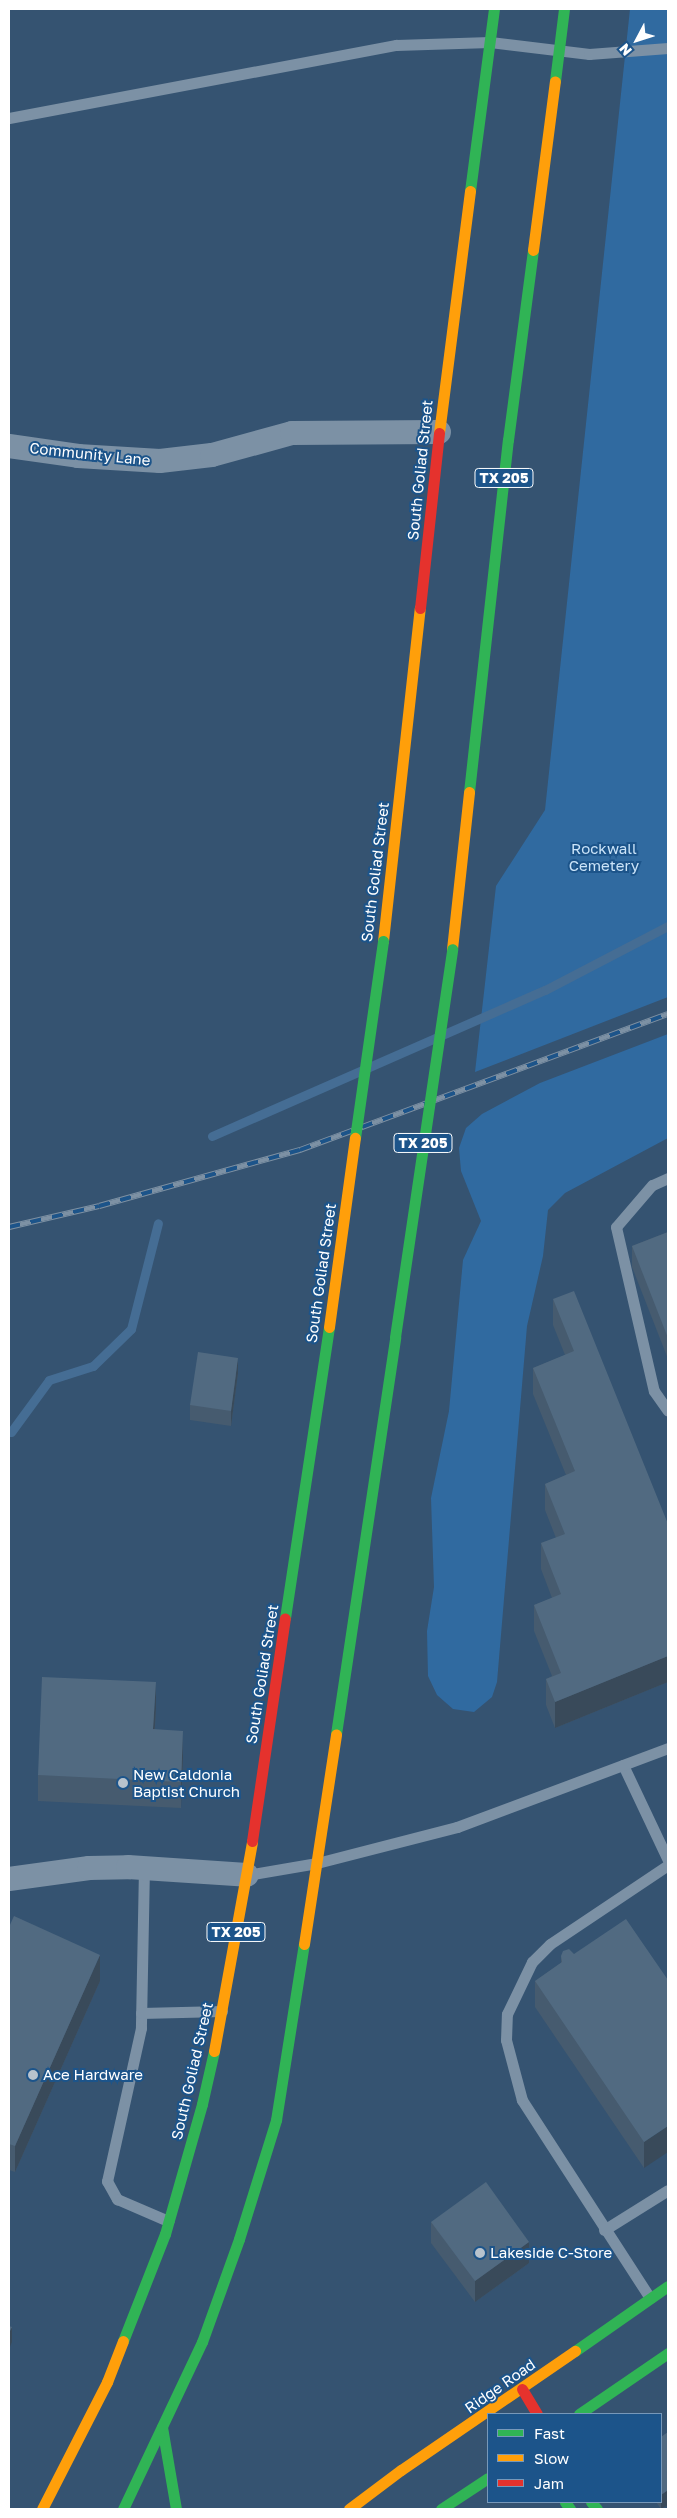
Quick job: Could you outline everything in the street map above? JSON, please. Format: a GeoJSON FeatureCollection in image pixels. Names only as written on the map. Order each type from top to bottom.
{"type":"FeatureCollection","features":[{"type":"Feature","properties":{"kind":"main road","name":"South Goliad Street"},"geometry":{"type":"LineString","coordinates":[[42,2509],[106,2382],[168,2220],[202,2104],[222,2011],[247,1875],[329,1327],[383,941],[439,432],[494,9]]}},
{"type":"Feature","properties":{"kind":"main road","name":"TX 205"},"geometry":{"type":"LineString","coordinates":[[123,2509],[202,2342],[276,2120],[317,1863],[452,949],[508,440],[564,9]]}},
{"type":"Feature","properties":{"kind":"main road","name":"Ridge Road"},"geometry":{"type":"LineString","coordinates":[[500,2410],[522,2389],[668,2286]]}},
{"type":"Feature","properties":{"kind":"main road"},"geometry":{"type":"LineString","coordinates":[[580,2413],[667,2356]]}},
{"type":"Feature","properties":{"kind":"main road"},"geometry":{"type":"LineString","coordinates":[[522,2389],[536,2413]]}},
{"type":"Feature","properties":{"kind":"main road","name":"Ridge Road"},"geometry":{"type":"LineString","coordinates":[[349,2509],[401,2470],[487,2418]]}},
{"type":"Feature","properties":{"kind":"main road"},"geometry":{"type":"LineString","coordinates":[[162,2427],[176,2509]]}},
{"type":"Feature","properties":{"kind":"main road"},"geometry":{"type":"LineString","coordinates":[[442,2509],[487,2479]]}},
{"type":"Feature","properties":{"kind":"street","name":"Community Lane"},"geometry":{"type":"LineString","coordinates":[[9,446],[78,456],[160,461],[212,455],[292,433],[439,432]]}},
{"type":"Feature","properties":{"kind":"street"},"geometry":{"type":"LineString","coordinates":[[9,1879],[89,1868],[144,1867],[247,1875]]}},
{"type":"Feature","properties":{"kind":"lane"},"geometry":{"type":"LineString","coordinates":[[9,118],[396,46],[490,42],[589,54],[668,48]]}},
{"type":"Feature","properties":{"kind":"lane"},"geometry":{"type":"LineString","coordinates":[[668,1178],[652,1185],[616,1228],[654,1391],[668,1411]]}},
{"type":"Feature","properties":{"kind":"lane"},"geometry":{"type":"LineString","coordinates":[[247,1875],[317,1863],[458,1827],[668,1748]]}},
{"type":"Feature","properties":{"kind":"lane"},"geometry":{"type":"LineString","coordinates":[[623,1765],[668,1860]]}},
{"type":"Feature","properties":{"kind":"lane"},"geometry":{"type":"LineString","coordinates":[[650,2298],[604,2230],[522,2100],[506,2040],[507,2014],[532,1962],[550,1944],[668,1865]]}},
{"type":"Feature","properties":{"kind":"lane"},"geometry":{"type":"LineString","coordinates":[[144,1867],[141,2028],[107,2181],[117,2199],[168,2220]]}},
{"type":"Feature","properties":{"kind":"lane"},"geometry":{"type":"LineString","coordinates":[[141,2012],[222,2011]]}},
{"type":"Feature","properties":{"kind":"lane"},"geometry":{"type":"LineString","coordinates":[[604,2230],[668,2190]]}},
{"type":"Feature","properties":{"kind":"green space","name":"Rockwall Cemetery"},"geometry":{"type":"Polygon","coordinates":[[[630,9],[668,9],[668,997],[475,1072],[496,886],[545,810],[630,9]]]}},
{"type":"Feature","properties":{"kind":"green space"},"geometry":{"type":"Polygon","coordinates":[[[668,1034],[668,1138],[565,1193],[548,1210],[543,1256],[527,1326],[497,1682],[492,1697],[474,1712],[453,1709],[437,1695],[428,1676],[427,1631],[434,1587],[431,1498],[449,1411],[463,1260],[481,1221],[461,1171],[459,1148],[466,1128],[482,1114],[540,1083],[668,1034]]]}},
{"type":"Feature","properties":{"kind":"building"},"geometry":{"type":"Polygon","coordinates":[[[668,1232],[668,1338],[632,1246],[668,1232]]]}},
{"type":"Feature","properties":{"kind":"building"},"geometry":{"type":"Polygon","coordinates":[[[574,1291],[668,1524],[668,1656],[555,1702],[546,1679],[561,1673],[534,1605],[561,1594],[541,1543],[565,1534],[545,1484],[575,1471],[533,1368],[574,1351],[553,1299],[574,1291]]]}},
{"type":"Feature","properties":{"kind":"building"},"geometry":{"type":"Polygon","coordinates":[[[198,1352],[238,1358],[231,1411],[190,1405],[198,1352]]]}},
{"type":"Feature","properties":{"kind":"building"},"geometry":{"type":"Polygon","coordinates":[[[42,1677],[156,1682],[153,1729],[183,1731],[181,1782],[38,1775],[42,1677]]]}},
{"type":"Feature","properties":{"kind":"building","name":"Ace Hardware"},"geometry":{"type":"Polygon","coordinates":[[[14,1916],[100,1955],[15,2146],[9,2144],[9,1927],[14,1916]]]}},
{"type":"Feature","properties":{"kind":"building"},"geometry":{"type":"Polygon","coordinates":[[[626,1919],[668,1980],[668,2126],[644,2142],[535,1981],[562,1962],[561,1956],[563,1951],[569,1949],[574,1954],[626,1919]]]}},
{"type":"Feature","properties":{"kind":"building","name":"Lakeside C-Store"},"geometry":{"type":"Polygon","coordinates":[[[486,2182],[529,2242],[475,2281],[431,2222],[486,2182]]]}},
{"type":"Feature","properties":{"kind":"building"},"geometry":{"type":"Polygon","coordinates":[[[668,2432],[668,2490],[662,2494],[662,2436],[668,2432]]]}},
{"type":"Feature","properties":{"kind":"waterway"},"geometry":{"type":"LineString","coordinates":[[212,1136],[545,990],[668,926]]}},
{"type":"Feature","properties":{"kind":"waterway"},"geometry":{"type":"LineString","coordinates":[[11,1432],[49,1380],[93,1366],[131,1329],[158,1223]]}},
{"type":"Feature","properties":{"kind":"railway"},"geometry":{"type":"LineString","coordinates":[[9,1227],[99,1206],[300,1150],[668,1014]]}},
{"type":"Feature","properties":{"kind":"traffic: fast"},"geometry":{"type":"LineString","coordinates":[[470,191],[494,9]]}},
{"type":"Feature","properties":{"kind":"traffic: fast"},"geometry":{"type":"LineString","coordinates":[[555,81],[564,9]]}},
{"type":"Feature","properties":{"kind":"traffic: fast"},"geometry":{"type":"LineString","coordinates":[[469,792],[508,440],[533,250]]}},
{"type":"Feature","properties":{"kind":"traffic: fast"},"geometry":{"type":"LineString","coordinates":[[355,1138],[383,941]]}},
{"type":"Feature","properties":{"kind":"traffic: fast"},"geometry":{"type":"LineString","coordinates":[[395,1337],[452,949]]}},
{"type":"Feature","properties":{"kind":"traffic: fast"},"geometry":{"type":"LineString","coordinates":[[285,1618],[329,1327]]}},
{"type":"Feature","properties":{"kind":"traffic: fast"},"geometry":{"type":"LineString","coordinates":[[336,1734],[395,1337]]}},
{"type":"Feature","properties":{"kind":"traffic: fast"},"geometry":{"type":"LineString","coordinates":[[123,2509],[202,2342],[239,2239],[276,2120],[304,1944]]}},
{"type":"Feature","properties":{"kind":"traffic: fast"},"geometry":{"type":"LineString","coordinates":[[123,2341],[165,2234],[202,2104],[214,2051]]}},
{"type":"Feature","properties":{"kind":"traffic: fast"},"geometry":{"type":"LineString","coordinates":[[575,2351],[668,2286]]}},
{"type":"Feature","properties":{"kind":"traffic: fast"},"geometry":{"type":"LineString","coordinates":[[580,2413],[668,2353]]}},
{"type":"Feature","properties":{"kind":"traffic: fast"},"geometry":{"type":"LineString","coordinates":[[162,2427],[176,2509]]}},
{"type":"Feature","properties":{"kind":"traffic: fast"},"geometry":{"type":"LineString","coordinates":[[441,2509],[487,2479]]}},
{"type":"Feature","properties":{"kind":"traffic: fast"},"geometry":{"type":"LineString","coordinates":[[566,2503],[570,2509]]}},
{"type":"Feature","properties":{"kind":"traffic: fast"},"geometry":{"type":"LineString","coordinates":[[592,2503],[597,2509]]}},
{"type":"Feature","properties":{"kind":"traffic: slow"},"geometry":{"type":"LineString","coordinates":[[533,250],[555,81]]}},
{"type":"Feature","properties":{"kind":"traffic: slow"},"geometry":{"type":"LineString","coordinates":[[439,433],[470,191]]}},
{"type":"Feature","properties":{"kind":"traffic: slow"},"geometry":{"type":"LineString","coordinates":[[383,941],[420,608]]}},
{"type":"Feature","properties":{"kind":"traffic: slow"},"geometry":{"type":"LineString","coordinates":[[452,949],[469,792]]}},
{"type":"Feature","properties":{"kind":"traffic: slow"},"geometry":{"type":"LineString","coordinates":[[329,1327],[355,1138]]}},
{"type":"Feature","properties":{"kind":"traffic: slow"},"geometry":{"type":"LineString","coordinates":[[304,1944],[336,1734]]}},
{"type":"Feature","properties":{"kind":"traffic: slow"},"geometry":{"type":"LineString","coordinates":[[214,2051],[252,1841]]}},
{"type":"Feature","properties":{"kind":"traffic: slow"},"geometry":{"type":"LineString","coordinates":[[42,2509],[107,2382],[123,2341]]}},
{"type":"Feature","properties":{"kind":"traffic: slow"},"geometry":{"type":"LineString","coordinates":[[349,2509],[401,2470],[575,2351]]}},
{"type":"Feature","properties":{"kind":"traffic: jam"},"geometry":{"type":"LineString","coordinates":[[420,608],[439,433]]}},
{"type":"Feature","properties":{"kind":"traffic: jam"},"geometry":{"type":"LineString","coordinates":[[252,1841],[285,1618]]}},
{"type":"Feature","properties":{"kind":"traffic: jam"},"geometry":{"type":"LineString","coordinates":[[522,2389],[536,2413]]}},
{"type":"Feature","properties":{"kind":"place","name":"New Caldonia Baptist Church"},"geometry":{"type":"Point","coordinates":[123,1783]}},
{"type":"Feature","properties":{"kind":"place","name":"Ace Hardware"},"geometry":{"type":"Point","coordinates":[33,2075]}},
{"type":"Feature","properties":{"kind":"place","name":"Lakeside C-Store"},"geometry":{"type":"Point","coordinates":[480,2253]}}]}
